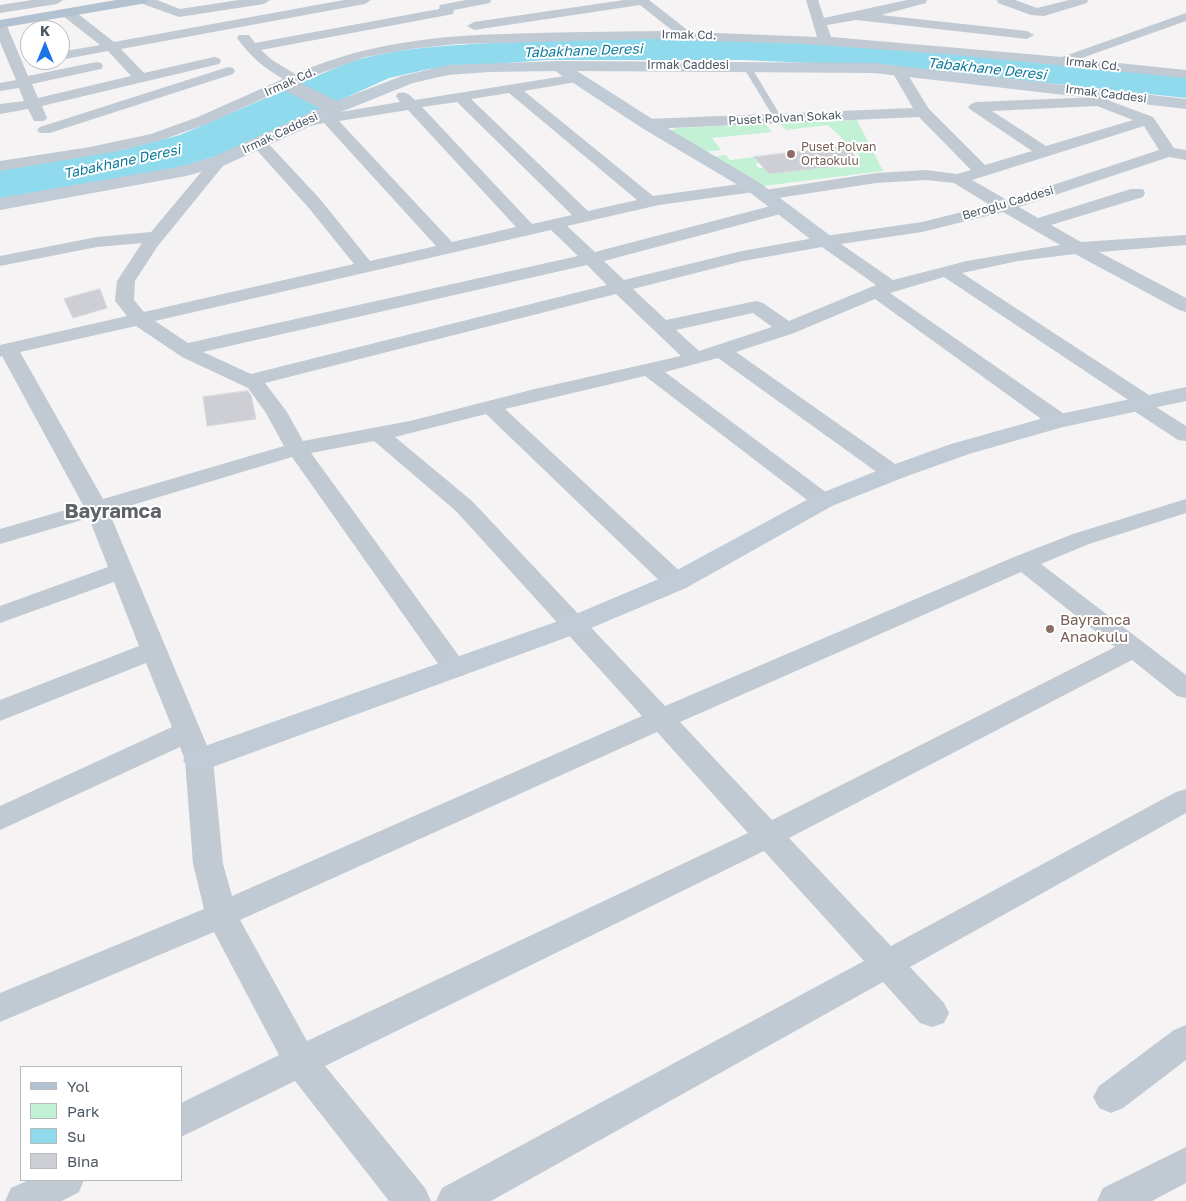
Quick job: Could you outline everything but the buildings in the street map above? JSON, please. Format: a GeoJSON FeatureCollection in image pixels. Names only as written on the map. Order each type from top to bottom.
{"type":"FeatureCollection","features":[{"type":"Feature","properties":{"kind":"main road"},"geometry":{"type":"LineString","coordinates":[[0,25],[72,8],[141,0]]}},
{"type":"Feature","properties":{"kind":"street"},"geometry":{"type":"LineString","coordinates":[[0,9],[58,0]]}},
{"type":"Feature","properties":{"kind":"street"},"geometry":{"type":"LineString","coordinates":[[145,0],[179,13],[264,0]]}},
{"type":"Feature","properties":{"kind":"street"},"geometry":{"type":"LineString","coordinates":[[251,48],[335,32],[444,6],[485,0]]}},
{"type":"Feature","properties":{"kind":"street"},"geometry":{"type":"LineString","coordinates":[[812,0],[825,40]]}},
{"type":"Feature","properties":{"kind":"street"},"geometry":{"type":"LineString","coordinates":[[819,23],[886,10],[921,0]]}},
{"type":"Feature","properties":{"kind":"street"},"geometry":{"type":"LineString","coordinates":[[1003,0],[1036,12],[1044,12],[1081,0]]}},
{"type":"Feature","properties":{"kind":"street"},"geometry":{"type":"LineString","coordinates":[[39,124],[210,46],[234,24],[355,1]]}},
{"type":"Feature","properties":{"kind":"street"},"geometry":{"type":"LineString","coordinates":[[464,28],[642,1],[686,35]]}},
{"type":"Feature","properties":{"kind":"street"},"geometry":{"type":"LineString","coordinates":[[444,6],[476,40]]}},
{"type":"Feature","properties":{"kind":"street"},"geometry":{"type":"LineString","coordinates":[[72,8],[141,78]]}},
{"type":"Feature","properties":{"kind":"street"},"geometry":{"type":"LineString","coordinates":[[303,11],[366,53]]}},
{"type":"Feature","properties":{"kind":"street"},"geometry":{"type":"LineString","coordinates":[[573,12],[600,35]]}},
{"type":"Feature","properties":{"kind":"street"},"geometry":{"type":"LineString","coordinates":[[1027,35],[1036,12]]}},
{"type":"Feature","properties":{"kind":"street"},"geometry":{"type":"LineString","coordinates":[[856,16],[1027,35],[1037,40],[1031,58]]}},
{"type":"Feature","properties":{"kind":"street"},"geometry":{"type":"LineString","coordinates":[[1059,61],[1186,17]]}},
{"type":"Feature","properties":{"kind":"street"},"geometry":{"type":"LineString","coordinates":[[234,24],[256,54],[331,113],[448,248]]}},
{"type":"Feature","properties":{"kind":"street"},"geometry":{"type":"LineString","coordinates":[[0,25],[39,124]]}},
{"type":"Feature","properties":{"kind":"street","name":"Irmak Cd."},"geometry":{"type":"LineString","coordinates":[[0,166],[118,146],[174,132],[340,61],[366,53],[412,45],[476,40],[600,35],[745,36],[903,45],[1186,74]]}},
{"type":"Feature","properties":{"kind":"street"},"geometry":{"type":"LineString","coordinates":[[70,54],[110,46],[210,46]]}},
{"type":"Feature","properties":{"kind":"street"},"geometry":{"type":"LineString","coordinates":[[0,123],[39,124],[232,74],[210,46]]}},
{"type":"Feature","properties":{"kind":"street"},"geometry":{"type":"LineString","coordinates":[[0,87],[124,60]]}},
{"type":"Feature","properties":{"kind":"street"},"geometry":{"type":"LineString","coordinates":[[0,66],[20,63]]}},
{"type":"Feature","properties":{"kind":"street","name":"Irmak Caddesi"},"geometry":{"type":"LineString","coordinates":[[0,204],[186,171],[219,161],[304,122],[331,113],[392,85],[408,79],[448,70],[488,67],[746,65],[898,70],[1186,104]]}},
{"type":"Feature","properties":{"kind":"street"},"geometry":{"type":"LineString","coordinates":[[558,66],[648,124],[760,191],[883,289],[1059,421]]}},
{"type":"Feature","properties":{"kind":"street"},"geometry":{"type":"LineString","coordinates":[[898,70],[923,112],[982,171]]}},
{"type":"Feature","properties":{"kind":"street"},"geometry":{"type":"LineString","coordinates":[[331,113],[412,105],[576,78]]}},
{"type":"Feature","properties":{"kind":"street"},"geometry":{"type":"LineString","coordinates":[[392,85],[528,230]]}},
{"type":"Feature","properties":{"kind":"street"},"geometry":{"type":"LineString","coordinates":[[251,86],[268,92]]}},
{"type":"Feature","properties":{"kind":"street"},"geometry":{"type":"LineString","coordinates":[[513,89],[650,202]]}},
{"type":"Feature","properties":{"kind":"street"},"geometry":{"type":"LineString","coordinates":[[460,97],[584,217]]}},
{"type":"Feature","properties":{"kind":"street"},"geometry":{"type":"LineString","coordinates":[[1044,152],[976,107],[1099,100],[1148,120],[1168,152]]}},
{"type":"Feature","properties":{"kind":"street"},"geometry":{"type":"LineString","coordinates":[[0,109],[39,124],[72,153]]}},
{"type":"Feature","properties":{"kind":"street","name":"Puset Polvan Sokak"},"geometry":{"type":"LineString","coordinates":[[648,124],[923,112]]}},
{"type":"Feature","properties":{"kind":"street"},"geometry":{"type":"LineString","coordinates":[[958,179],[1148,120]]}},
{"type":"Feature","properties":{"kind":"street"},"geometry":{"type":"LineString","coordinates":[[259,143],[314,203],[366,267]]}},
{"type":"Feature","properties":{"kind":"street","name":"Beroğlu Caddesi"},"geometry":{"type":"LineString","coordinates":[[249,381],[742,256],[922,226],[1005,206],[1168,152],[1186,155]]}},
{"type":"Feature","properties":{"kind":"street"},"geometry":{"type":"LineString","coordinates":[[219,161],[156,237],[126,281],[124,302],[139,319],[185,350],[255,384],[276,412],[297,449],[455,669]]}},
{"type":"Feature","properties":{"kind":"street"},"geometry":{"type":"LineString","coordinates":[[412,1201],[300,1061],[221,915],[208,864],[199,760],[188,731],[96,508],[4,350],[650,202],[876,178],[926,175],[958,179],[1078,248],[1186,306]]}},
{"type":"Feature","properties":{"kind":"street"},"geometry":{"type":"LineString","coordinates":[[1036,224],[1137,193]]}},
{"type":"Feature","properties":{"kind":"street"},"geometry":{"type":"LineString","coordinates":[[185,350],[591,259],[782,208]]}},
{"type":"Feature","properties":{"kind":"street"},"geometry":{"type":"LineString","coordinates":[[554,223],[695,359]]}},
{"type":"Feature","properties":{"kind":"street"},"geometry":{"type":"LineString","coordinates":[[0,261],[96,242],[136,237],[156,237]]}},
{"type":"Feature","properties":{"kind":"street"},"geometry":{"type":"LineString","coordinates":[[0,537],[297,449],[378,433],[695,359],[788,329],[883,289],[947,271],[1018,256],[1078,248],[1186,240]]}},
{"type":"Feature","properties":{"kind":"street"},"geometry":{"type":"LineString","coordinates":[[947,271],[1035,327],[1186,435]]}},
{"type":"Feature","properties":{"kind":"street"},"geometry":{"type":"LineString","coordinates":[[662,327],[756,307],[788,329]]}},
{"type":"Feature","properties":{"kind":"street"},"geometry":{"type":"LineString","coordinates":[[721,351],[893,473]]}},
{"type":"Feature","properties":{"kind":"street"},"geometry":{"type":"LineString","coordinates":[[648,370],[824,501]]}},
{"type":"Feature","properties":{"kind":"street"},"geometry":{"type":"LineString","coordinates":[[199,760],[574,625],[676,582],[824,501],[893,473],[960,449],[1059,421],[1186,394]]}},
{"type":"Feature","properties":{"kind":"street"},"geometry":{"type":"LineString","coordinates":[[491,407],[676,582]]}},
{"type":"Feature","properties":{"kind":"street"},"geometry":{"type":"LineString","coordinates":[[378,433],[464,506],[932,1013]]}},
{"type":"Feature","properties":{"kind":"street"},"geometry":{"type":"LineString","coordinates":[[0,1008],[221,915],[661,719],[1022,562],[1081,539],[1186,506]]}},
{"type":"Feature","properties":{"kind":"street"},"geometry":{"type":"LineString","coordinates":[[1022,562],[1186,689]]}},
{"type":"Feature","properties":{"kind":"street"},"geometry":{"type":"LineString","coordinates":[[0,615],[122,571]]}},
{"type":"Feature","properties":{"kind":"street"},"geometry":{"type":"LineString","coordinates":[[182,1121],[300,1061],[768,836],[1135,648]]}},
{"type":"Feature","properties":{"kind":"street"},"geometry":{"type":"LineString","coordinates":[[0,711],[154,650]]}},
{"type":"Feature","properties":{"kind":"street"},"geometry":{"type":"LineString","coordinates":[[0,819],[188,731]]}},
{"type":"Feature","properties":{"kind":"street"},"geometry":{"type":"LineString","coordinates":[[455,1201],[1186,800]]}},
{"type":"Feature","properties":{"kind":"street"},"geometry":{"type":"LineString","coordinates":[[1111,1097],[1186,1040]]}},
{"type":"Feature","properties":{"kind":"street"},"geometry":{"type":"LineString","coordinates":[[1116,1201],[1186,1164]]}},
{"type":"Feature","properties":{"kind":"street"},"geometry":{"type":"LineString","coordinates":[[24,1201],[64,1181]]}},
{"type":"Feature","properties":{"kind":"lane"},"geometry":{"type":"LineString","coordinates":[[746,65],[778,118]]}},
{"type":"Feature","properties":{"kind":"green space"},"geometry":{"type":"Polygon","coordinates":[[[857,120],[883,171],[763,186],[711,157],[726,155],[730,160],[754,157],[759,163],[755,164],[759,168],[764,168],[769,174],[853,166],[856,157],[860,156],[855,152],[851,152],[845,146],[849,145],[828,125],[786,130],[780,123],[857,120]]]}},
{"type":"Feature","properties":{"kind":"green space"},"geometry":{"type":"Polygon","coordinates":[[[765,124],[772,132],[712,138],[721,150],[702,152],[670,131],[677,128],[765,124]]]}},
{"type":"Feature","properties":{"kind":"water","name":"Tabakhane Deresi"},"geometry":{"type":"Polygon","coordinates":[[[636,38],[745,39],[902,49],[1186,77],[1186,98],[899,67],[743,60],[545,60],[429,69],[389,78],[219,155],[181,167],[0,200],[0,170],[121,150],[180,135],[347,63],[365,58],[418,48],[454,45],[636,38]]]}},
{"type":"Feature","properties":{"kind":"place","name":"Puset Polvan Ortaokulu"},"geometry":{"type":"Point","coordinates":[791,154]}},
{"type":"Feature","properties":{"kind":"place","name":"Bayramca Anaokulu"},"geometry":{"type":"Point","coordinates":[1050,629]}},
{"type":"Feature","properties":{"kind":"district","name":"Bayramca"},"geometry":{"type":"Point","coordinates":[113,512]}}]}
